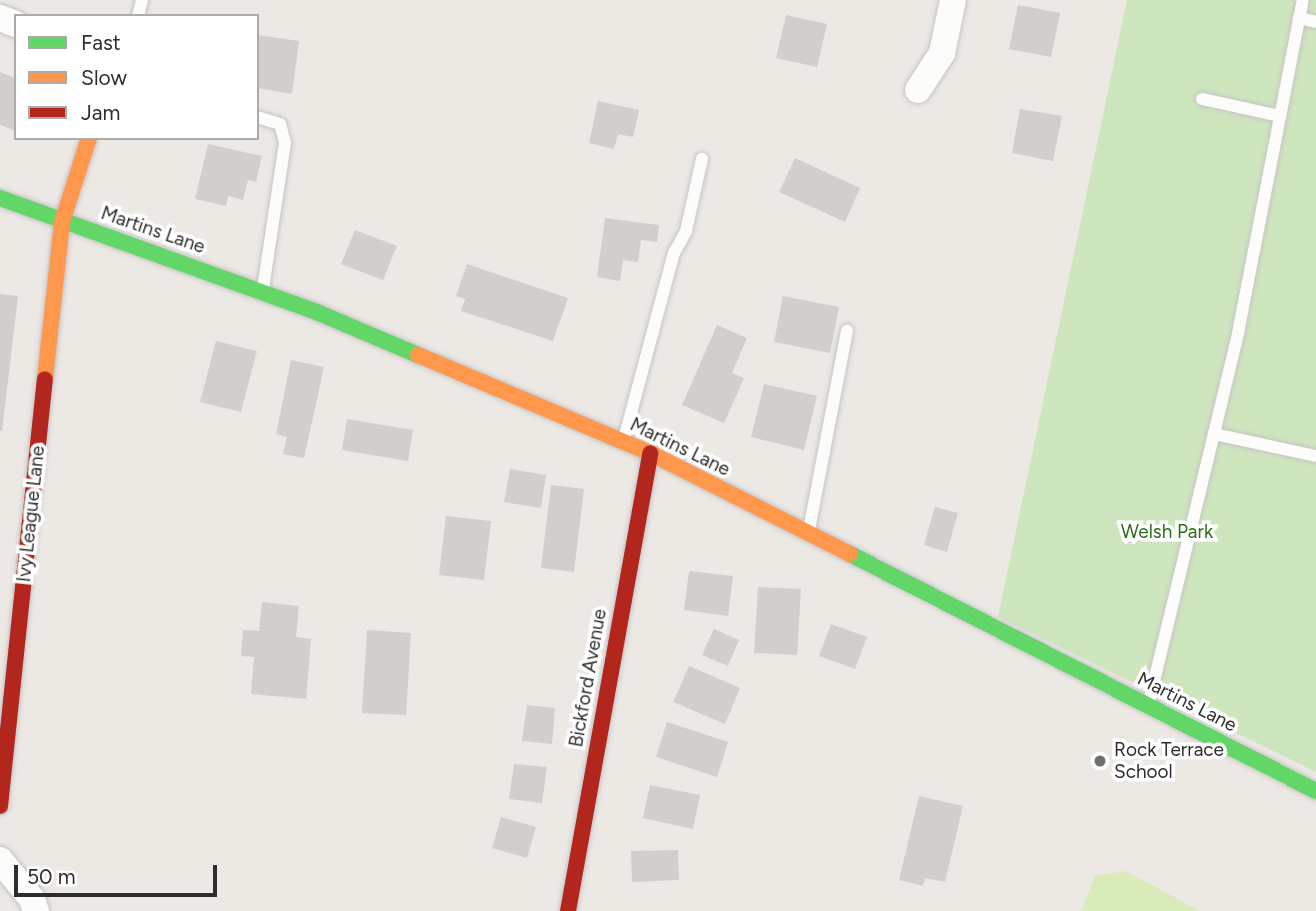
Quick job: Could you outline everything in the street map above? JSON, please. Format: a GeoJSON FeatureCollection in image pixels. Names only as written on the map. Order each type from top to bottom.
{"type":"FeatureCollection","features":[{"type":"Feature","properties":{"kind":"street"},"geometry":{"type":"LineString","coordinates":[[918,90],[942,53],[953,0]]}},
{"type":"Feature","properties":{"kind":"street","name":"Ivy League Lane"},"geometry":{"type":"LineString","coordinates":[[0,806],[62,222],[88,140]]}},
{"type":"Feature","properties":{"kind":"street","name":"Martins Lane"},"geometry":{"type":"LineString","coordinates":[[0,198],[262,291],[650,453],[1316,791]]}},
{"type":"Feature","properties":{"kind":"street","name":"Bickford Avenue"},"geometry":{"type":"LineString","coordinates":[[568,911],[650,453]]}},
{"type":"Feature","properties":{"kind":"street"},"geometry":{"type":"LineString","coordinates":[[0,860],[32,900],[36,911]]}},
{"type":"Feature","properties":{"kind":"lane"},"geometry":{"type":"LineString","coordinates":[[1148,706],[1238,333],[1303,0]]}},
{"type":"Feature","properties":{"kind":"lane"},"geometry":{"type":"LineString","coordinates":[[1299,18],[1316,22]]}},
{"type":"Feature","properties":{"kind":"lane"},"geometry":{"type":"LineString","coordinates":[[1202,99],[1280,116]]}},
{"type":"Feature","properties":{"kind":"lane"},"geometry":{"type":"LineString","coordinates":[[259,118],[280,124],[285,143],[270,258],[262,291]]}},
{"type":"Feature","properties":{"kind":"lane"},"geometry":{"type":"LineString","coordinates":[[624,442],[674,253],[686,231],[702,159]]}},
{"type":"Feature","properties":{"kind":"lane"},"geometry":{"type":"LineString","coordinates":[[808,534],[847,331]]}},
{"type":"Feature","properties":{"kind":"lane"},"geometry":{"type":"LineString","coordinates":[[1214,434],[1316,456]]}},
{"type":"Feature","properties":{"kind":"green space","name":"Welsh Park"},"geometry":{"type":"Polygon","coordinates":[[[1127,0],[1316,0],[1316,772],[998,617],[1127,0]]]}},
{"type":"Feature","properties":{"kind":"green space"},"geometry":{"type":"Polygon","coordinates":[[[1126,871],[1200,911],[1081,911],[1095,876],[1126,871]]]}},
{"type":"Feature","properties":{"kind":"building"},"geometry":{"type":"Polygon","coordinates":[[[1018,5],[1060,13],[1051,57],[1009,49],[1018,5]]]}},
{"type":"Feature","properties":{"kind":"building"},"geometry":{"type":"Polygon","coordinates":[[[786,15],[827,24],[817,67],[776,58],[786,15]]]}},
{"type":"Feature","properties":{"kind":"building"},"geometry":{"type":"Polygon","coordinates":[[[259,35],[299,41],[292,94],[259,88],[259,35]]]}},
{"type":"Feature","properties":{"kind":"building"},"geometry":{"type":"Polygon","coordinates":[[[0,72],[14,77],[14,130],[0,125],[0,72]]]}},
{"type":"Feature","properties":{"kind":"building"},"geometry":{"type":"Polygon","coordinates":[[[598,101],[639,110],[633,137],[618,134],[614,149],[589,143],[598,101]]]}},
{"type":"Feature","properties":{"kind":"building"},"geometry":{"type":"Polygon","coordinates":[[[1020,109],[1062,116],[1053,161],[1012,153],[1020,109]]]}},
{"type":"Feature","properties":{"kind":"building"},"geometry":{"type":"Polygon","coordinates":[[[208,144],[262,156],[256,182],[248,180],[243,200],[228,196],[226,206],[195,199],[208,144]]]}},
{"type":"Feature","properties":{"kind":"building"},"geometry":{"type":"Polygon","coordinates":[[[795,158],[860,188],[845,222],[779,192],[795,158]]]}},
{"type":"Feature","properties":{"kind":"building"},"geometry":{"type":"Polygon","coordinates":[[[605,218],[659,225],[657,242],[641,240],[638,262],[623,260],[620,281],[597,277],[605,218]]]}},
{"type":"Feature","properties":{"kind":"building"},"geometry":{"type":"Polygon","coordinates":[[[355,230],[397,246],[383,280],[341,264],[355,230]]]}},
{"type":"Feature","properties":{"kind":"building"},"geometry":{"type":"Polygon","coordinates":[[[467,264],[568,298],[553,341],[461,311],[465,299],[456,296],[467,264]]]}},
{"type":"Feature","properties":{"kind":"building"},"geometry":{"type":"Polygon","coordinates":[[[0,294],[18,296],[2,431],[0,431],[0,294]]]}},
{"type":"Feature","properties":{"kind":"building"},"geometry":{"type":"Polygon","coordinates":[[[783,296],[839,307],[830,353],[774,342],[783,296]]]}},
{"type":"Feature","properties":{"kind":"building"},"geometry":{"type":"Polygon","coordinates":[[[717,325],[747,338],[732,373],[744,378],[724,423],[682,405],[717,325]]]}},
{"type":"Feature","properties":{"kind":"building"},"geometry":{"type":"Polygon","coordinates":[[[216,341],[257,351],[241,412],[200,402],[216,341]]]}},
{"type":"Feature","properties":{"kind":"building"},"geometry":{"type":"Polygon","coordinates":[[[291,360],[324,367],[304,458],[283,454],[287,437],[276,434],[291,360]]]}},
{"type":"Feature","properties":{"kind":"building"},"geometry":{"type":"Polygon","coordinates":[[[764,384],[817,396],[804,450],[751,437],[764,384]]]}},
{"type":"Feature","properties":{"kind":"building"},"geometry":{"type":"Polygon","coordinates":[[[347,419],[413,430],[408,461],[342,450],[347,419]]]}},
{"type":"Feature","properties":{"kind":"building"},"geometry":{"type":"Polygon","coordinates":[[[510,469],[546,475],[541,508],[504,502],[510,469]]]}},
{"type":"Feature","properties":{"kind":"building"},"geometry":{"type":"Polygon","coordinates":[[[551,485],[584,489],[574,572],[541,568],[551,485]]]}},
{"type":"Feature","properties":{"kind":"building"},"geometry":{"type":"Polygon","coordinates":[[[935,507],[958,513],[947,552],[924,545],[935,507]]]}},
{"type":"Feature","properties":{"kind":"building"},"geometry":{"type":"Polygon","coordinates":[[[446,516],[491,521],[484,580],[439,575],[446,516]]]}},
{"type":"Feature","properties":{"kind":"building"},"geometry":{"type":"Polygon","coordinates":[[[689,571],[733,576],[728,616],[684,610],[689,571]]]}},
{"type":"Feature","properties":{"kind":"building"},"geometry":{"type":"Polygon","coordinates":[[[758,587],[801,589],[797,655],[754,653],[758,587]]]}},
{"type":"Feature","properties":{"kind":"building"},"geometry":{"type":"Polygon","coordinates":[[[262,602],[299,606],[296,637],[311,639],[306,699],[251,694],[254,657],[241,656],[243,630],[259,631],[262,602]]]}},
{"type":"Feature","properties":{"kind":"building"},"geometry":{"type":"Polygon","coordinates":[[[831,624],[867,637],[855,669],[819,656],[831,624]]]}},
{"type":"Feature","properties":{"kind":"building"},"geometry":{"type":"Polygon","coordinates":[[[714,629],[739,640],[728,666],[702,655],[714,629]]]}},
{"type":"Feature","properties":{"kind":"building"},"geometry":{"type":"Polygon","coordinates":[[[367,630],[411,633],[406,715],[362,713],[367,630]]]}},
{"type":"Feature","properties":{"kind":"building"},"geometry":{"type":"Polygon","coordinates":[[[689,666],[740,688],[725,724],[673,702],[689,666]]]}},
{"type":"Feature","properties":{"kind":"building"},"geometry":{"type":"Polygon","coordinates":[[[527,705],[555,708],[552,744],[522,741],[527,705]]]}},
{"type":"Feature","properties":{"kind":"building"},"geometry":{"type":"Polygon","coordinates":[[[667,722],[728,742],[717,777],[656,757],[667,722]]]}},
{"type":"Feature","properties":{"kind":"building"},"geometry":{"type":"Polygon","coordinates":[[[514,764],[547,767],[542,803],[509,799],[514,764]]]}},
{"type":"Feature","properties":{"kind":"building"},"geometry":{"type":"Polygon","coordinates":[[[650,785],[700,795],[693,829],[643,818],[650,785]]]}},
{"type":"Feature","properties":{"kind":"building"},"geometry":{"type":"Polygon","coordinates":[[[919,796],[963,806],[945,882],[925,878],[923,886],[899,880],[919,796]]]}},
{"type":"Feature","properties":{"kind":"building"},"geometry":{"type":"Polygon","coordinates":[[[501,817],[536,827],[527,858],[492,848],[501,817]]]}},
{"type":"Feature","properties":{"kind":"building"},"geometry":{"type":"Polygon","coordinates":[[[678,850],[679,880],[632,882],[631,851],[678,850]]]}},
{"type":"Feature","properties":{"kind":"traffic: fast"},"geometry":{"type":"LineString","coordinates":[[0,198],[319,313],[418,355]]}},
{"type":"Feature","properties":{"kind":"traffic: fast"},"geometry":{"type":"LineString","coordinates":[[850,554],[1316,791]]}},
{"type":"Feature","properties":{"kind":"traffic: slow"},"geometry":{"type":"LineString","coordinates":[[45,379],[62,222],[88,140]]}},
{"type":"Feature","properties":{"kind":"traffic: slow"},"geometry":{"type":"LineString","coordinates":[[418,355],[650,453],[850,554]]}},
{"type":"Feature","properties":{"kind":"traffic: jam"},"geometry":{"type":"LineString","coordinates":[[0,806],[45,379]]}},
{"type":"Feature","properties":{"kind":"traffic: jam"},"geometry":{"type":"LineString","coordinates":[[568,911],[650,453]]}},
{"type":"Feature","properties":{"kind":"place","name":"Rock Terrace School"},"geometry":{"type":"Point","coordinates":[1100,761]}}]}
